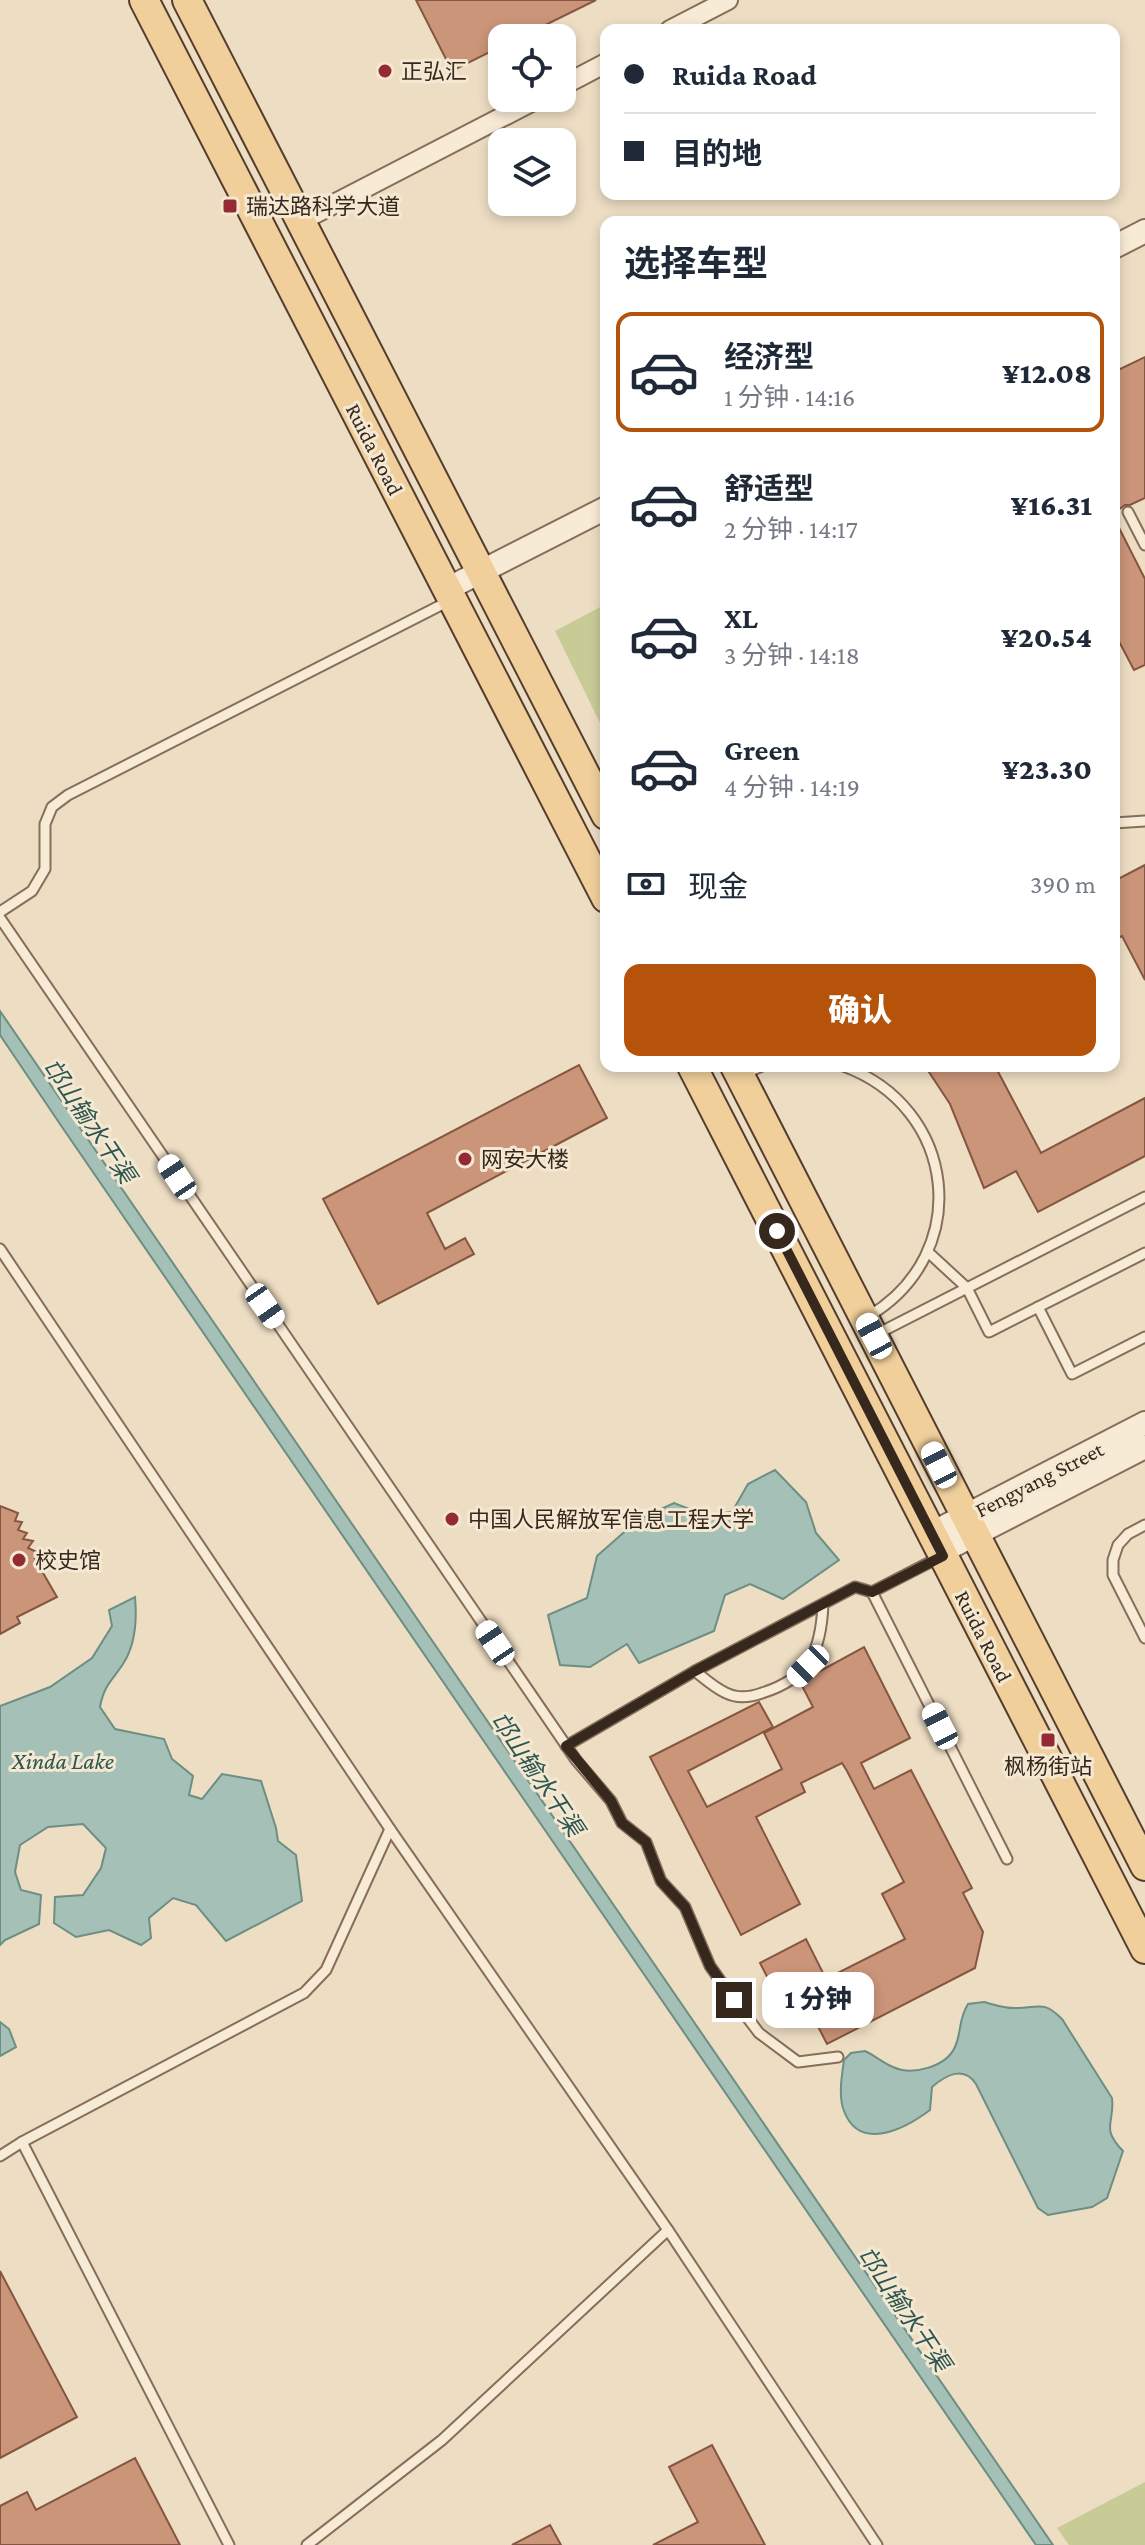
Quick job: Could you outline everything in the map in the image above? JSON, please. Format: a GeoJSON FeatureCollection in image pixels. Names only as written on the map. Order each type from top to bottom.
{"type":"FeatureCollection","features":[{"type":"Feature","properties":{"kind":"main road","name":"Ruida Road"},"geometry":{"type":"LineString","coordinates":[[144,0],[600,886]]}},
{"type":"Feature","properties":{"kind":"main road","name":"Ruida Road"},"geometry":{"type":"LineString","coordinates":[[187,0],[600,803]]}},
{"type":"Feature","properties":{"kind":"main road","name":"Ruida Road"},"geometry":{"type":"LineString","coordinates":[[695,1072],[1145,1949]]}},
{"type":"Feature","properties":{"kind":"main road","name":"Ruida Road"},"geometry":{"type":"LineString","coordinates":[[743,1072],[867,1325],[1145,1866]]}},
{"type":"Feature","properties":{"kind":"street"},"geometry":{"type":"LineString","coordinates":[[682,24],[728,0]]}},
{"type":"Feature","properties":{"kind":"street"},"geometry":{"type":"LineString","coordinates":[[576,79],[600,66]]}},
{"type":"Feature","properties":{"kind":"street"},"geometry":{"type":"LineString","coordinates":[[301,221],[512,112]]}},
{"type":"Feature","properties":{"kind":"street"},"geometry":{"type":"LineString","coordinates":[[1120,244],[1145,231]]}},
{"type":"Feature","properties":{"kind":"street"},"geometry":{"type":"LineString","coordinates":[[450,594],[481,572],[600,511]]}},
{"type":"Feature","properties":{"kind":"street","name":"Fengyang Street"},"geometry":{"type":"LineString","coordinates":[[939,1547],[970,1525],[1145,1423]]}},
{"type":"Feature","properties":{"kind":"street","name":"Fengyang Street"},"geometry":{"type":"LineString","coordinates":[[970,1525],[1145,1447]]}},
{"type":"Feature","properties":{"kind":"lane"},"geometry":{"type":"LineString","coordinates":[[1128,512],[1145,545]]}},
{"type":"Feature","properties":{"kind":"lane"},"geometry":{"type":"LineString","coordinates":[[0,912],[32,891],[45,869],[45,824],[52,807],[68,795],[450,594]]}},
{"type":"Feature","properties":{"kind":"lane"},"geometry":{"type":"LineString","coordinates":[[1120,823],[1145,821]]}},
{"type":"Feature","properties":{"kind":"lane"},"geometry":{"type":"LineString","coordinates":[[0,918],[566,1746],[611,1801],[622,1823],[646,1842],[661,1881],[685,1907],[710,1966],[759,2033],[798,2062],[838,2057]]}},
{"type":"Feature","properties":{"kind":"lane"},"geometry":{"type":"LineString","coordinates":[[857,1072],[877,1081],[914,1117],[929,1143],[937,1172],[939,1200],[934,1235],[920,1267],[867,1325]]}},
{"type":"Feature","properties":{"kind":"lane"},"geometry":{"type":"LineString","coordinates":[[867,1325],[967,1288],[1145,1197]]}},
{"type":"Feature","properties":{"kind":"lane"},"geometry":{"type":"LineString","coordinates":[[0,1249],[390,1829],[668,2230],[877,2545]]}},
{"type":"Feature","properties":{"kind":"lane"},"geometry":{"type":"LineString","coordinates":[[928,1252],[967,1288],[989,1332],[1145,1253]]}},
{"type":"Feature","properties":{"kind":"lane"},"geometry":{"type":"LineString","coordinates":[[1038,1307],[1072,1374],[1145,1337]]}},
{"type":"Feature","properties":{"kind":"lane"},"geometry":{"type":"LineString","coordinates":[[1145,1525],[1128,1534],[1118,1545],[1113,1560],[1113,1575],[1145,1638]]}},
{"type":"Feature","properties":{"kind":"lane"},"geometry":{"type":"LineString","coordinates":[[872,1592],[939,1547]]}},
{"type":"Feature","properties":{"kind":"lane"},"geometry":{"type":"LineString","coordinates":[[566,1746],[695,1671],[855,1587],[872,1592],[1007,1859]]}},
{"type":"Feature","properties":{"kind":"lane"},"geometry":{"type":"LineString","coordinates":[[695,1671],[726,1693],[741,1697],[778,1688],[808,1666],[817,1648],[823,1604]]}},
{"type":"Feature","properties":{"kind":"lane"},"geometry":{"type":"LineString","coordinates":[[0,2156],[304,1993],[326,1970],[390,1829]]}},
{"type":"Feature","properties":{"kind":"lane"},"geometry":{"type":"LineString","coordinates":[[22,2142],[229,2545]]}},
{"type":"Feature","properties":{"kind":"lane"},"geometry":{"type":"LineString","coordinates":[[307,2545],[442,2440],[668,2230]]}},
{"type":"Feature","properties":{"kind":"green space"},"geometry":{"type":"Polygon","coordinates":[[[600,607],[600,723],[555,631],[600,607]]]}},
{"type":"Feature","properties":{"kind":"green space"},"geometry":{"type":"Polygon","coordinates":[[[1145,2482],[1145,2545],[1069,2545],[1057,2528],[1145,2482]]]}},
{"type":"Feature","properties":{"kind":"water"},"geometry":{"type":"Polygon","coordinates":[[[0,1011],[1053,2545],[1036,2545],[62,1127],[0,1035],[0,1011]]]}},
{"type":"Feature","properties":{"kind":"water"},"geometry":{"type":"Polygon","coordinates":[[[775,1470],[806,1502],[816,1533],[839,1560],[783,1599],[750,1584],[725,1595],[714,1631],[639,1663],[627,1644],[590,1667],[560,1665],[548,1615],[587,1598],[597,1556],[639,1519],[674,1503],[705,1515],[732,1512],[748,1484],[775,1470]]]}},
{"type":"Feature","properties":{"kind":"water","name":"Xinda Lake"},"geometry":{"type":"Polygon","coordinates":[[[135,1597],[136,1623],[131,1648],[106,1688],[100,1707],[115,1729],[164,1739],[172,1759],[193,1776],[189,1795],[202,1799],[222,1774],[261,1781],[278,1841],[296,1855],[302,1901],[226,1941],[196,1905],[173,1898],[149,1918],[151,1938],[141,1945],[109,1930],[76,1937],[54,1923],[55,1897],[83,1895],[101,1868],[106,1848],[83,1824],[48,1827],[20,1845],[15,1872],[21,1890],[41,1895],[39,1924],[0,1945],[0,1706],[50,1687],[92,1658],[112,1626],[109,1610],[135,1597]]]}},
{"type":"Feature","properties":{"kind":"water"},"geometry":{"type":"Polygon","coordinates":[[[984,2002],[1009,2008],[1042,2006],[1056,2013],[1112,2098],[1110,2131],[1123,2151],[1107,2198],[1092,2207],[1048,2215],[1038,2208],[976,2084],[966,2075],[955,2074],[937,2083],[932,2087],[930,2110],[909,2124],[884,2133],[861,2131],[851,2124],[844,2111],[842,2072],[844,2060],[851,2053],[865,2051],[901,2070],[928,2068],[951,2054],[968,2004],[984,2002]]]}},
{"type":"Feature","properties":{"kind":"water"},"geometry":{"type":"Polygon","coordinates":[[[0,2022],[9,2029],[16,2047],[0,2056],[0,2022]]]}},
{"type":"Feature","properties":{"kind":"building"},"geometry":{"type":"Polygon","coordinates":[[[416,0],[596,0],[547,24],[488,24],[488,53],[452,71],[416,0]]]}},
{"type":"Feature","properties":{"kind":"building"},"geometry":{"type":"Polygon","coordinates":[[[1145,357],[1145,498],[1120,509],[1120,369],[1145,357]]]}},
{"type":"Feature","properties":{"kind":"building"},"geometry":{"type":"Polygon","coordinates":[[[1120,530],[1145,579],[1145,665],[1134,670],[1120,643],[1120,530]]]}},
{"type":"Feature","properties":{"kind":"building"},"geometry":{"type":"Polygon","coordinates":[[[1145,865],[1145,980],[1120,937],[1120,878],[1145,865]]]}},
{"type":"Feature","properties":{"kind":"building","name":"网安大楼"},"geometry":{"type":"Polygon","coordinates":[[[579,1065],[607,1118],[427,1213],[445,1249],[465,1238],[474,1254],[378,1304],[323,1199],[579,1065]]]}},
{"type":"Feature","properties":{"kind":"building"},"geometry":{"type":"Polygon","coordinates":[[[929,1072],[998,1072],[1041,1153],[1145,1098],[1145,1156],[1038,1212],[1016,1171],[984,1188],[950,1104],[929,1072]]]}},
{"type":"Feature","properties":{"kind":"building","name":"校史馆"},"geometry":{"type":"Polygon","coordinates":[[[0,1506],[18,1513],[15,1521],[22,1522],[18,1530],[27,1533],[23,1539],[33,1541],[28,1548],[37,1552],[35,1559],[57,1597],[17,1617],[20,1623],[0,1634],[0,1506]]]}},
{"type":"Feature","properties":{"kind":"building"},"geometry":{"type":"Polygon","coordinates":[[[864,1647],[910,1738],[861,1763],[874,1789],[911,1770],[972,1888],[963,1893],[983,1932],[975,1968],[827,2044],[804,1999],[784,2010],[760,1963],[806,1939],[826,1979],[905,1939],[882,1894],[904,1882],[847,1771],[842,1763],[801,1783],[805,1792],[756,1817],[800,1904],[741,1935],[650,1757],[759,1702],[773,1727],[688,1771],[707,1807],[782,1769],[764,1733],[813,1707],[800,1682],[864,1647]]]}},
{"type":"Feature","properties":{"kind":"building"},"geometry":{"type":"Polygon","coordinates":[[[0,2271],[77,2417],[0,2458],[0,2271]]]}},
{"type":"Feature","properties":{"kind":"building"},"geometry":{"type":"Polygon","coordinates":[[[712,2445],[765,2545],[653,2545],[698,2522],[669,2467],[712,2445]]]}},
{"type":"Feature","properties":{"kind":"building"},"geometry":{"type":"Polygon","coordinates":[[[135,2458],[180,2545],[0,2545],[0,2506],[27,2492],[36,2510],[135,2458]]]}},
{"type":"Feature","properties":{"kind":"building"},"geometry":{"type":"Polygon","coordinates":[[[550,2525],[561,2545],[512,2545],[550,2525]]]}},
{"type":"Feature","properties":{"kind":"place","name":"正弘汇"},"geometry":{"type":"Point","coordinates":[385,71]}},
{"type":"Feature","properties":{"kind":"place","name":"瑞达路科学大道"},"geometry":{"type":"Point","coordinates":[230,206]}},
{"type":"Feature","properties":{"kind":"place","name":"网安大楼"},"geometry":{"type":"Point","coordinates":[465,1159]}},
{"type":"Feature","properties":{"kind":"place","name":"中国人民解放军信息工程大学"},"geometry":{"type":"Point","coordinates":[452,1519]}},
{"type":"Feature","properties":{"kind":"place","name":"校史馆"},"geometry":{"type":"Point","coordinates":[19,1560]}},
{"type":"Feature","properties":{"kind":"place","name":"枫杨街站"},"geometry":{"type":"Point","coordinates":[1048,1740]}},
{"type":"Feature","properties":{"kind":"route"},"geometry":{"type":"LineString","coordinates":[[734,2000],[710,1966],[685,1907],[661,1881],[646,1842],[622,1823],[611,1801],[566,1746],[695,1671],[855,1587],[872,1592],[943,1556],[777,1231]]}},
{"type":"Feature","properties":{"kind":"water label","name":"邙山输水干渠"},"geometry":{"type":"Point","coordinates":[89,1121]}},
{"type":"Feature","properties":{"kind":"water label","name":"邙山输水干渠"},"geometry":{"type":"Point","coordinates":[537,1774]}},
{"type":"Feature","properties":{"kind":"water label","name":"邙山输水干渠"},"geometry":{"type":"Point","coordinates":[904,2309]}}]}
